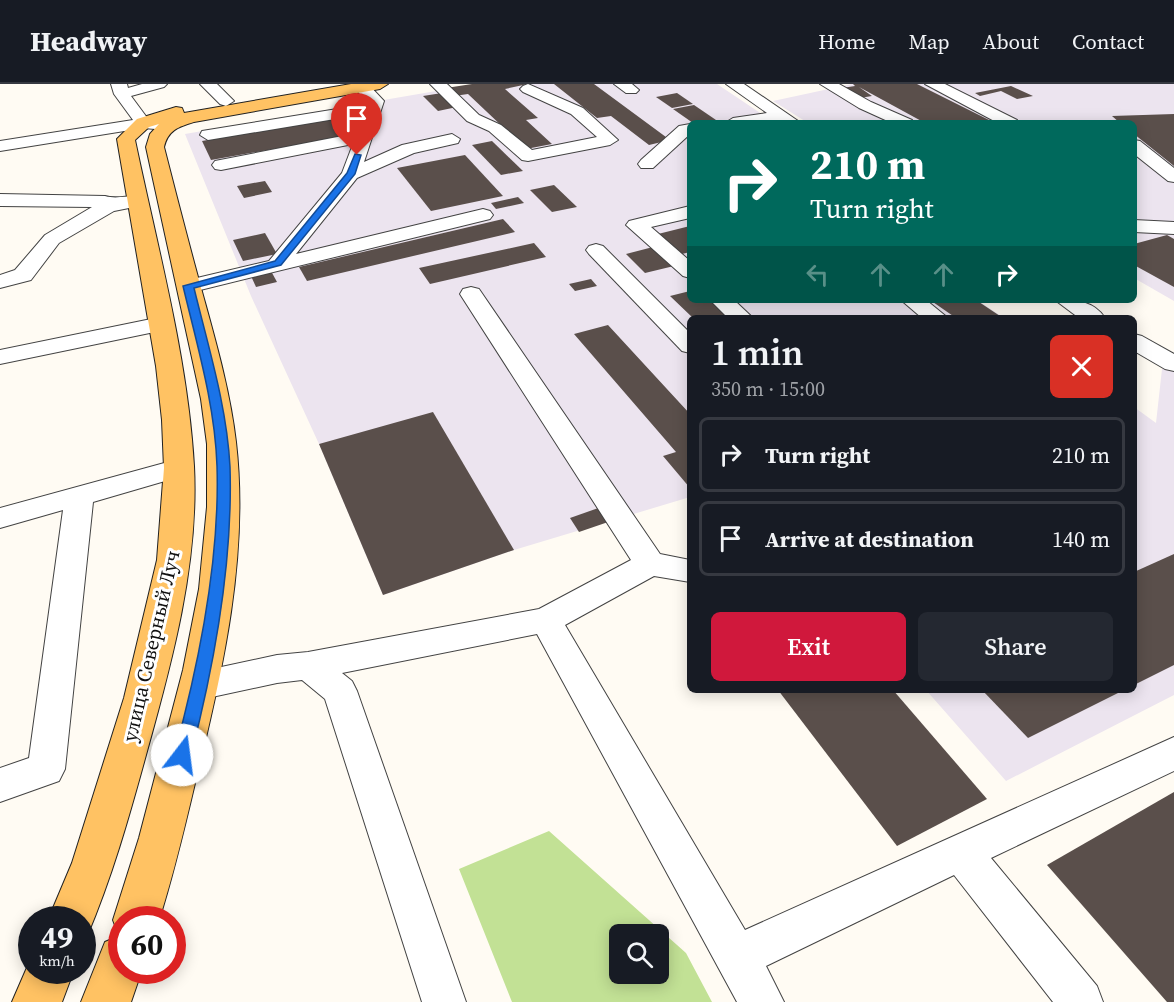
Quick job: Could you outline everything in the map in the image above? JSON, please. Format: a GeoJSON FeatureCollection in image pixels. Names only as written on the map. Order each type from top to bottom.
{"type":"FeatureCollection","features":[{"type":"Feature","properties":{"kind":"main road"},"geometry":{"type":"LineString","coordinates":[[141,906],[150,879],[194,710],[215,600],[223,466],[216,404],[155,147],[158,134],[155,124],[160,115],[226,101],[334,84]]}},
{"type":"Feature","properties":{"kind":"main road"},"geometry":{"type":"LineString","coordinates":[[155,124],[212,112],[371,86]]}},
{"type":"Feature","properties":{"kind":"main road","name":"улица Северный Луч"},"geometry":{"type":"LineString","coordinates":[[77,906],[94,864],[142,698],[174,560],[179,468],[176,420],[161,324],[122,204],[126,139],[155,124]]}},
{"type":"Feature","properties":{"kind":"main road"},"geometry":{"type":"LineString","coordinates":[[37,1002],[44,984]]}},
{"type":"Feature","properties":{"kind":"main road"},"geometry":{"type":"LineString","coordinates":[[106,1002],[113,984]]}},
{"type":"Feature","properties":{"kind":"street"},"geometry":{"type":"LineString","coordinates":[[121,89],[159,84]]}},
{"type":"Feature","properties":{"kind":"street"},"geometry":{"type":"LineString","coordinates":[[208,84],[226,101]]}},
{"type":"Feature","properties":{"kind":"street"},"geometry":{"type":"LineString","coordinates":[[438,84],[473,118],[495,128],[528,156],[610,140],[577,111],[528,89]]}},
{"type":"Feature","properties":{"kind":"street"},"geometry":{"type":"LineString","coordinates":[[734,84],[788,119]]}},
{"type":"Feature","properties":{"kind":"street"},"geometry":{"type":"LineString","coordinates":[[828,84],[899,120]]}},
{"type":"Feature","properties":{"kind":"street"},"geometry":{"type":"LineString","coordinates":[[933,84],[1005,120]]}},
{"type":"Feature","properties":{"kind":"street"},"geometry":{"type":"LineString","coordinates":[[278,263],[351,174],[375,108],[376,101],[371,86]]}},
{"type":"Feature","properties":{"kind":"street"},"geometry":{"type":"LineString","coordinates":[[121,89],[155,124]]}},
{"type":"Feature","properties":{"kind":"street"},"geometry":{"type":"LineString","coordinates":[[208,135],[345,111],[375,108]]}},
{"type":"Feature","properties":{"kind":"street"},"geometry":{"type":"LineString","coordinates":[[0,146],[155,124]]}},
{"type":"Feature","properties":{"kind":"street"},"geometry":{"type":"LineString","coordinates":[[647,164],[687,130]]}},
{"type":"Feature","properties":{"kind":"street"},"geometry":{"type":"LineString","coordinates":[[220,165],[364,137]]}},
{"type":"Feature","properties":{"kind":"street"},"geometry":{"type":"LineString","coordinates":[[351,174],[408,149],[452,139]]}},
{"type":"Feature","properties":{"kind":"street"},"geometry":{"type":"LineString","coordinates":[[0,152],[35,140]]}},
{"type":"Feature","properties":{"kind":"street"},"geometry":{"type":"LineString","coordinates":[[1137,148],[1174,177]]}},
{"type":"Feature","properties":{"kind":"street"},"geometry":{"type":"LineString","coordinates":[[0,200],[122,204]]}},
{"type":"Feature","properties":{"kind":"street"},"geometry":{"type":"LineString","coordinates":[[0,282],[23,275],[52,239],[122,204]]}},
{"type":"Feature","properties":{"kind":"street"},"geometry":{"type":"LineString","coordinates":[[686,265],[636,225],[687,213]]}},
{"type":"Feature","properties":{"kind":"street"},"geometry":{"type":"LineString","coordinates":[[188,286],[483,215]]}},
{"type":"Feature","properties":{"kind":"street"},"geometry":{"type":"LineString","coordinates":[[1137,226],[1174,228]]}},
{"type":"Feature","properties":{"kind":"street"},"geometry":{"type":"LineString","coordinates":[[596,250],[687,343]]}},
{"type":"Feature","properties":{"kind":"street"},"geometry":{"type":"LineString","coordinates":[[471,294],[650,564]]}},
{"type":"Feature","properties":{"kind":"street"},"geometry":{"type":"LineString","coordinates":[[724,303],[738,315]]}},
{"type":"Feature","properties":{"kind":"street"},"geometry":{"type":"LineString","coordinates":[[916,303],[933,315]]}},
{"type":"Feature","properties":{"kind":"street"},"geometry":{"type":"LineString","coordinates":[[1071,303],[1089,315]]}},
{"type":"Feature","properties":{"kind":"street"},"geometry":{"type":"LineString","coordinates":[[0,357],[161,324]]}},
{"type":"Feature","properties":{"kind":"street"},"geometry":{"type":"LineString","coordinates":[[1137,343],[1174,364]]}},
{"type":"Feature","properties":{"kind":"street"},"geometry":{"type":"LineString","coordinates":[[0,518],[179,468]]}},
{"type":"Feature","properties":{"kind":"street"},"geometry":{"type":"LineString","coordinates":[[0,785],[46,769],[79,495]]}},
{"type":"Feature","properties":{"kind":"street"},"geometry":{"type":"LineString","coordinates":[[198,686],[277,669],[308,666],[546,620],[650,564],[687,570]]}},
{"type":"Feature","properties":{"kind":"street"},"geometry":{"type":"LineString","coordinates":[[546,620],[762,1002]]}},
{"type":"Feature","properties":{"kind":"street"},"geometry":{"type":"LineString","coordinates":[[308,666],[340,691],[444,1002]]}},
{"type":"Feature","properties":{"kind":"street"},"geometry":{"type":"LineString","coordinates":[[736,957],[1174,753]]}},
{"type":"Feature","properties":{"kind":"street"},"geometry":{"type":"LineString","coordinates":[[961,852],[1081,1002]]}},
{"type":"Feature","properties":{"kind":"shaded area"},"geometry":{"type":"Polygon","coordinates":[[[477,84],[717,84],[771,120],[687,120],[687,303],[982,303],[1000,315],[687,315],[687,498],[514,550],[383,595],[319,444],[251,296],[185,134],[477,84]]]}},
{"type":"Feature","properties":{"kind":"shaded area"},"geometry":{"type":"Polygon","coordinates":[[[852,84],[1174,84],[1174,301],[1137,280],[1137,120],[803,120],[773,101],[852,84]]]}},
{"type":"Feature","properties":{"kind":"shaded area"},"geometry":{"type":"Polygon","coordinates":[[[1174,365],[1174,695],[1006,781],[929,693],[1137,693],[1137,409],[1156,423],[1162,369],[1174,365]]]}},
{"type":"Feature","properties":{"kind":"green space"},"geometry":{"type":"Polygon","coordinates":[[[549,831],[653,924],[609,924],[609,984],[669,984],[669,938],[686,953],[712,1002],[512,1002],[459,869],[549,831]]]}},
{"type":"Feature","properties":{"kind":"building"},"geometry":{"type":"Polygon","coordinates":[[[472,84],[528,84],[505,89],[538,118],[526,120],[552,144],[526,149],[468,94],[454,96],[446,88],[472,84]]]}},
{"type":"Feature","properties":{"kind":"building"},"geometry":{"type":"Polygon","coordinates":[[[554,84],[594,84],[670,140],[649,145],[611,116],[597,118],[554,84]]]}},
{"type":"Feature","properties":{"kind":"building"},"geometry":{"type":"Polygon","coordinates":[[[853,84],[917,84],[989,120],[920,120],[859,87],[872,96],[860,98],[842,88],[855,86],[853,84]]]}},
{"type":"Feature","properties":{"kind":"building"},"geometry":{"type":"Polygon","coordinates":[[[1011,86],[1033,96],[1017,99],[1001,91],[980,96],[975,93],[1011,86]]]}},
{"type":"Feature","properties":{"kind":"building"},"geometry":{"type":"Polygon","coordinates":[[[442,93],[457,107],[438,111],[423,96],[442,93]]]}},
{"type":"Feature","properties":{"kind":"building"},"geometry":{"type":"Polygon","coordinates":[[[677,93],[693,104],[672,108],[656,97],[677,93]]]}},
{"type":"Feature","properties":{"kind":"building"},"geometry":{"type":"Polygon","coordinates":[[[694,105],[716,120],[689,120],[673,109],[694,105]]]}},
{"type":"Feature","properties":{"kind":"building"},"geometry":{"type":"Polygon","coordinates":[[[1174,114],[1174,166],[1137,136],[1137,120],[1117,120],[1112,116],[1174,114]]]}},
{"type":"Feature","properties":{"kind":"building"},"geometry":{"type":"Polygon","coordinates":[[[350,115],[364,133],[211,160],[202,141],[350,115]]]}},
{"type":"Feature","properties":{"kind":"building"},"geometry":{"type":"Polygon","coordinates":[[[492,141],[523,171],[501,175],[472,145],[492,141]]]}},
{"type":"Feature","properties":{"kind":"building"},"geometry":{"type":"Polygon","coordinates":[[[465,155],[503,196],[431,211],[397,168],[465,155]]]}},
{"type":"Feature","properties":{"kind":"building"},"geometry":{"type":"Polygon","coordinates":[[[265,181],[272,192],[244,198],[237,186],[265,181]]]}},
{"type":"Feature","properties":{"kind":"building"},"geometry":{"type":"Polygon","coordinates":[[[554,185],[577,207],[552,212],[530,190],[554,185]]]}},
{"type":"Feature","properties":{"kind":"building"},"geometry":{"type":"Polygon","coordinates":[[[518,197],[524,203],[496,209],[491,203],[518,197]]]}},
{"type":"Feature","properties":{"kind":"building"},"geometry":{"type":"Polygon","coordinates":[[[503,219],[515,232],[307,281],[299,267],[503,219]]]}},
{"type":"Feature","properties":{"kind":"building"},"geometry":{"type":"Polygon","coordinates":[[[687,227],[687,253],[682,254],[658,234],[687,227]]]}},
{"type":"Feature","properties":{"kind":"building"},"geometry":{"type":"Polygon","coordinates":[[[265,233],[277,254],[243,261],[233,240],[265,233]]]}},
{"type":"Feature","properties":{"kind":"building"},"geometry":{"type":"Polygon","coordinates":[[[1167,235],[1174,239],[1174,287],[1137,267],[1137,243],[1167,235]]]}},
{"type":"Feature","properties":{"kind":"building"},"geometry":{"type":"Polygon","coordinates":[[[534,243],[546,257],[430,284],[419,268],[534,243]]]}},
{"type":"Feature","properties":{"kind":"building"},"geometry":{"type":"Polygon","coordinates":[[[653,247],[674,266],[645,273],[626,254],[653,247]]]}},
{"type":"Feature","properties":{"kind":"building"},"geometry":{"type":"Polygon","coordinates":[[[271,271],[277,282],[256,287],[251,276],[271,271]]]}},
{"type":"Feature","properties":{"kind":"building"},"geometry":{"type":"Polygon","coordinates":[[[591,279],[597,286],[575,291],[569,284],[591,279]]]}},
{"type":"Feature","properties":{"kind":"building"},"geometry":{"type":"Polygon","coordinates":[[[687,292],[687,303],[714,303],[728,315],[690,315],[670,296],[687,292]]]}},
{"type":"Feature","properties":{"kind":"building"},"geometry":{"type":"Polygon","coordinates":[[[934,303],[980,303],[998,315],[952,315],[934,303]]]}},
{"type":"Feature","properties":{"kind":"building"},"geometry":{"type":"Polygon","coordinates":[[[608,325],[687,411],[687,484],[663,456],[676,452],[574,334],[608,325]]]}},
{"type":"Feature","properties":{"kind":"building"},"geometry":{"type":"Polygon","coordinates":[[[433,412],[514,550],[383,595],[319,444],[433,412]]]}},
{"type":"Feature","properties":{"kind":"building"},"geometry":{"type":"Polygon","coordinates":[[[604,506],[614,520],[579,532],[570,518],[604,506]]]}},
{"type":"Feature","properties":{"kind":"building"},"geometry":{"type":"Polygon","coordinates":[[[1174,554],[1174,665],[1137,684],[1137,571],[1174,554]]]}},
{"type":"Feature","properties":{"kind":"building"},"geometry":{"type":"Polygon","coordinates":[[[780,693],[896,693],[987,799],[897,846],[780,693]]]}},
{"type":"Feature","properties":{"kind":"building"},"geometry":{"type":"Polygon","coordinates":[[[985,693],[1118,693],[1028,738],[985,693]]]}},
{"type":"Feature","properties":{"kind":"building"},"geometry":{"type":"Polygon","coordinates":[[[1174,792],[1174,1002],[1167,1002],[1047,865],[1174,792]]]}},
{"type":"Feature","properties":{"kind":"route"},"geometry":{"type":"LineString","coordinates":[[182,755],[194,710],[215,600],[223,466],[216,404],[188,286],[278,263],[351,174],[357,155]]}}]}
